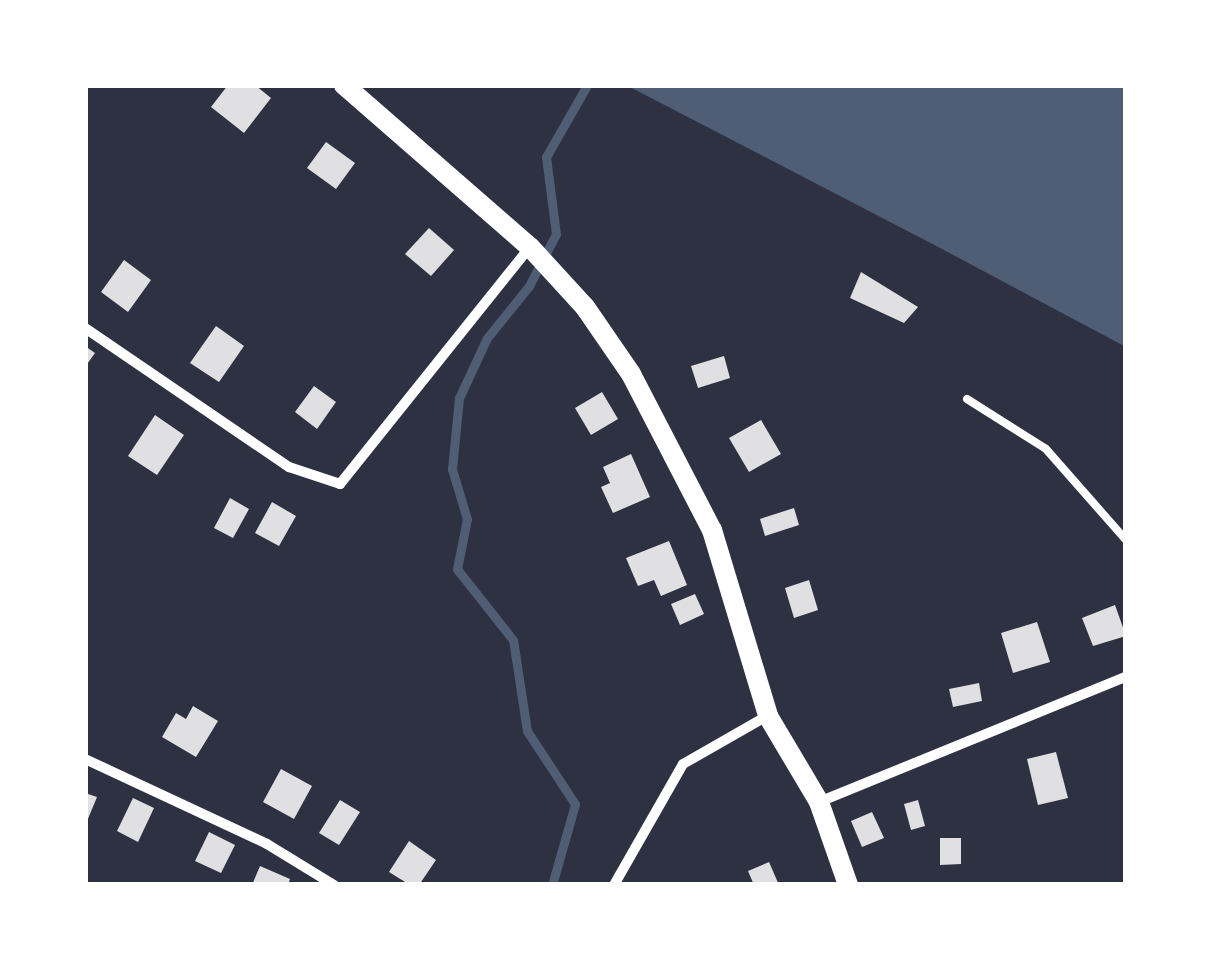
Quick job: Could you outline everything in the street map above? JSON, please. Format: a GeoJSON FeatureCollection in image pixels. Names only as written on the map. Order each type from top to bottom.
{"type":"FeatureCollection","features":[{"type":"Feature","properties":{"kind":"main road"},"geometry":{"type":"LineString","coordinates":[[344,85],[530,247],[585,307],[631,374],[712,530],[768,716],[819,802],[848,885]]}},
{"type":"Feature","properties":{"kind":"street"},"geometry":{"type":"LineString","coordinates":[[85,328],[289,467],[340,484],[530,247]]}},
{"type":"Feature","properties":{"kind":"street"},"geometry":{"type":"LineString","coordinates":[[819,802],[1126,677]]}},
{"type":"Feature","properties":{"kind":"street"},"geometry":{"type":"LineString","coordinates":[[614,885],[683,764],[768,716]]}},
{"type":"Feature","properties":{"kind":"street"},"geometry":{"type":"LineString","coordinates":[[85,759],[267,844],[334,885]]}},
{"type":"Feature","properties":{"kind":"lane"},"geometry":{"type":"LineString","coordinates":[[967,399],[1046,449],[1126,540]]}},
{"type":"Feature","properties":{"kind":"water"},"geometry":{"type":"Polygon","coordinates":[[[626,85],[1126,85],[1126,347],[942,249],[626,85]]]}},
{"type":"Feature","properties":{"kind":"building"},"geometry":{"type":"Polygon","coordinates":[[[228,85],[255,85],[271,98],[244,133],[211,107],[228,85]]]}},
{"type":"Feature","properties":{"kind":"building"},"geometry":{"type":"Polygon","coordinates":[[[326,142],[355,163],[336,189],[307,168],[326,142]]]}},
{"type":"Feature","properties":{"kind":"building"},"geometry":{"type":"Polygon","coordinates":[[[429,228],[454,250],[431,276],[405,254],[429,228]]]}},
{"type":"Feature","properties":{"kind":"building"},"geometry":{"type":"Polygon","coordinates":[[[124,260],[151,280],[128,312],[101,292],[124,260]]]}},
{"type":"Feature","properties":{"kind":"building"},"geometry":{"type":"Polygon","coordinates":[[[861,272],[918,307],[904,323],[850,298],[861,272]]]}},
{"type":"Feature","properties":{"kind":"building"},"geometry":{"type":"Polygon","coordinates":[[[216,326],[244,346],[219,382],[190,363],[216,326]]]}},
{"type":"Feature","properties":{"kind":"building"},"geometry":{"type":"Polygon","coordinates":[[[85,346],[95,353],[85,367],[85,346]]]}},
{"type":"Feature","properties":{"kind":"building"},"geometry":{"type":"Polygon","coordinates":[[[724,356],[730,378],[698,388],[691,366],[724,356]]]}},
{"type":"Feature","properties":{"kind":"building"},"geometry":{"type":"Polygon","coordinates":[[[314,386],[336,402],[317,429],[295,412],[314,386]]]}},
{"type":"Feature","properties":{"kind":"building"},"geometry":{"type":"Polygon","coordinates":[[[602,392],[618,419],[591,435],[575,408],[602,392]]]}},
{"type":"Feature","properties":{"kind":"building"},"geometry":{"type":"Polygon","coordinates":[[[155,415],[184,435],[157,475],[128,456],[155,415]]]}},
{"type":"Feature","properties":{"kind":"building"},"geometry":{"type":"Polygon","coordinates":[[[761,420],[781,454],[749,472],[729,438],[761,420]]]}},
{"type":"Feature","properties":{"kind":"building"},"geometry":{"type":"Polygon","coordinates":[[[631,454],[650,497],[613,513],[601,487],[610,483],[603,467],[631,454]]]}},
{"type":"Feature","properties":{"kind":"building"},"geometry":{"type":"Polygon","coordinates":[[[230,498],[249,509],[233,538],[214,528],[230,498]]]}},
{"type":"Feature","properties":{"kind":"building"},"geometry":{"type":"Polygon","coordinates":[[[272,502],[296,516],[279,546],[255,533],[272,502]]]}},
{"type":"Feature","properties":{"kind":"building"},"geometry":{"type":"Polygon","coordinates":[[[794,508],[799,525],[765,536],[760,519],[794,508]]]}},
{"type":"Feature","properties":{"kind":"building"},"geometry":{"type":"Polygon","coordinates":[[[669,541],[687,585],[661,596],[654,580],[638,586],[626,558],[669,541]]]}},
{"type":"Feature","properties":{"kind":"building"},"geometry":{"type":"Polygon","coordinates":[[[809,580],[818,610],[794,618],[785,588],[809,580]]]}},
{"type":"Feature","properties":{"kind":"building"},"geometry":{"type":"Polygon","coordinates":[[[695,594],[704,614],[680,625],[671,604],[695,594]]]}},
{"type":"Feature","properties":{"kind":"building"},"geometry":{"type":"Polygon","coordinates":[[[1115,605],[1126,636],[1093,646],[1082,618],[1115,605]]]}},
{"type":"Feature","properties":{"kind":"building"},"geometry":{"type":"Polygon","coordinates":[[[1037,622],[1050,662],[1013,673],[1001,633],[1037,622]]]}},
{"type":"Feature","properties":{"kind":"building"},"geometry":{"type":"Polygon","coordinates":[[[979,683],[982,701],[953,707],[949,689],[979,683]]]}},
{"type":"Feature","properties":{"kind":"building"},"geometry":{"type":"Polygon","coordinates":[[[193,706],[218,721],[196,757],[162,737],[176,713],[186,719],[193,706]]]}},
{"type":"Feature","properties":{"kind":"building"},"geometry":{"type":"Polygon","coordinates":[[[1056,752],[1068,798],[1038,805],[1027,759],[1056,752]]]}},
{"type":"Feature","properties":{"kind":"building"},"geometry":{"type":"Polygon","coordinates":[[[281,769],[312,786],[294,819],[263,802],[281,769]]]}},
{"type":"Feature","properties":{"kind":"building"},"geometry":{"type":"Polygon","coordinates":[[[85,793],[97,797],[85,826],[85,793]]]}},
{"type":"Feature","properties":{"kind":"building"},"geometry":{"type":"Polygon","coordinates":[[[133,798],[154,808],[138,842],[117,831],[133,798]]]}},
{"type":"Feature","properties":{"kind":"building"},"geometry":{"type":"Polygon","coordinates":[[[340,800],[360,812],[339,845],[319,833],[340,800]]]}},
{"type":"Feature","properties":{"kind":"building"},"geometry":{"type":"Polygon","coordinates":[[[918,800],[925,826],[911,830],[904,804],[918,800]]]}},
{"type":"Feature","properties":{"kind":"building"},"geometry":{"type":"Polygon","coordinates":[[[872,812],[884,838],[862,847],[851,821],[872,812]]]}},
{"type":"Feature","properties":{"kind":"building"},"geometry":{"type":"Polygon","coordinates":[[[209,832],[235,845],[221,873],[195,861],[209,832]]]}},
{"type":"Feature","properties":{"kind":"building"},"geometry":{"type":"Polygon","coordinates":[[[940,838],[961,838],[961,864],[940,865],[940,838]]]}},
{"type":"Feature","properties":{"kind":"building"},"geometry":{"type":"Polygon","coordinates":[[[409,841],[436,860],[419,885],[410,885],[389,872],[409,841]]]}},
{"type":"Feature","properties":{"kind":"building"},"geometry":{"type":"Polygon","coordinates":[[[769,862],[779,885],[754,885],[748,871],[769,862]]]}},
{"type":"Feature","properties":{"kind":"building"},"geometry":{"type":"Polygon","coordinates":[[[260,866],[290,879],[288,885],[252,885],[260,866]]]}},
{"type":"Feature","properties":{"kind":"waterway"},"geometry":{"type":"LineString","coordinates":[[552,885],[575,804],[527,731],[513,640],[457,569],[467,519],[452,469],[459,398],[487,338],[529,286],[556,234],[546,157],[587,85]]}}]}
